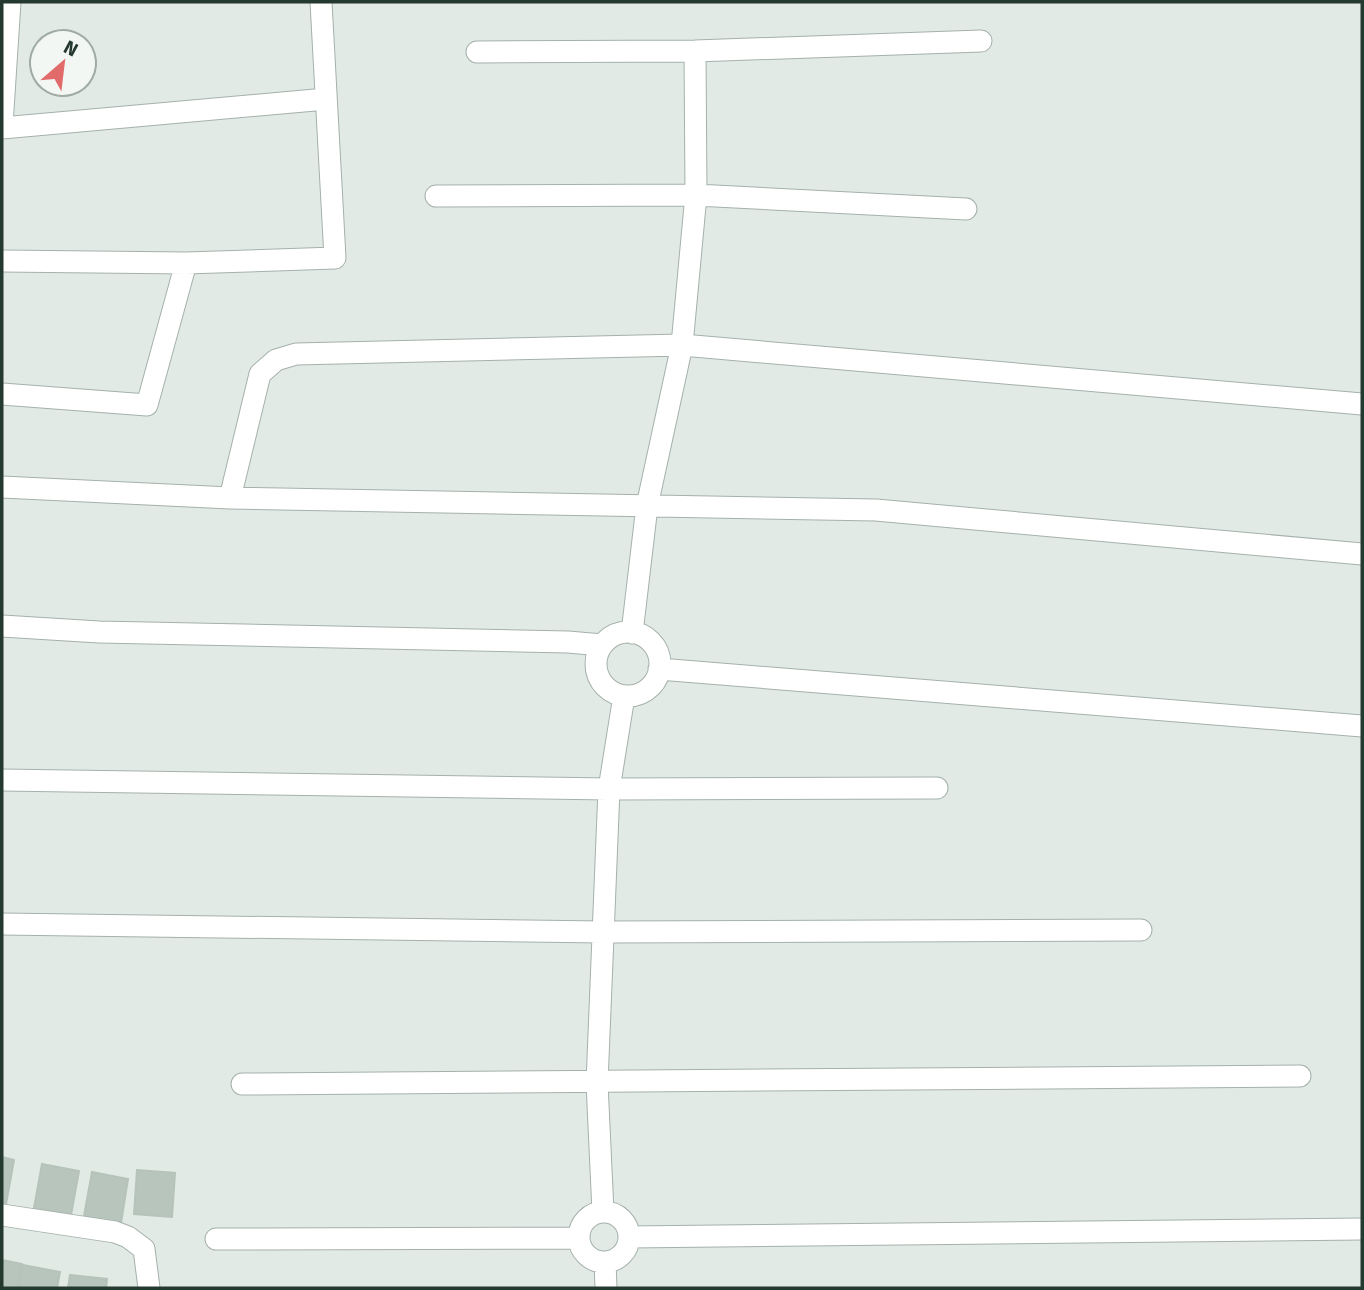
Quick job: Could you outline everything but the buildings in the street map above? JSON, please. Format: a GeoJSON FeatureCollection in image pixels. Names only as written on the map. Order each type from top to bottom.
{"type":"FeatureCollection","features":[{"type":"Feature","properties":{"kind":"street"},"geometry":{"type":"LineString","coordinates":[[10,2],[2,127],[326,99]]}},
{"type":"Feature","properties":{"kind":"street"},"geometry":{"type":"LineString","coordinates":[[2,261],[186,263],[335,258],[321,2]]}},
{"type":"Feature","properties":{"kind":"street"},"geometry":{"type":"LineString","coordinates":[[477,52],[695,51],[981,41]]}},
{"type":"Feature","properties":{"kind":"street"},"geometry":{"type":"LineString","coordinates":[[632,633],[647,506],[682,345],[696,195],[695,51]]}},
{"type":"Feature","properties":{"kind":"street"},"geometry":{"type":"LineString","coordinates":[[436,195],[696,195],[966,209]]}},
{"type":"Feature","properties":{"kind":"street"},"geometry":{"type":"LineString","coordinates":[[2,394],[147,405],[186,263]]}},
{"type":"Feature","properties":{"kind":"street"},"geometry":{"type":"LineString","coordinates":[[230,498],[260,374],[276,360],[296,355],[682,345],[1362,404]]}},
{"type":"Feature","properties":{"kind":"street"},"geometry":{"type":"LineString","coordinates":[[2,488],[230,498],[876,510],[1362,554]]}},
{"type":"Feature","properties":{"kind":"street"},"geometry":{"type":"LineString","coordinates":[[2,626],[99,632],[568,642],[602,645]]}},
{"type":"Feature","properties":{"kind":"street"},"geometry":{"type":"LineString","coordinates":[[621,633],[644,637],[654,645],[659,657],[659,669],[653,684],[640,694],[624,696],[611,692],[601,682],[596,670],[602,645],[621,633]]}},
{"type":"Feature","properties":{"kind":"street"},"geometry":{"type":"LineString","coordinates":[[659,669],[1362,726]]}},
{"type":"Feature","properties":{"kind":"street"},"geometry":{"type":"LineString","coordinates":[[603,1212],[597,1083],[603,932],[609,789],[624,696]]}},
{"type":"Feature","properties":{"kind":"street"},"geometry":{"type":"LineString","coordinates":[[2,780],[609,789],[937,788]]}},
{"type":"Feature","properties":{"kind":"street"},"geometry":{"type":"LineString","coordinates":[[2,924],[603,932],[1141,930]]}},
{"type":"Feature","properties":{"kind":"street"},"geometry":{"type":"LineString","coordinates":[[242,1084],[1300,1076]]}},
{"type":"Feature","properties":{"kind":"street"},"geometry":{"type":"LineString","coordinates":[[603,1212],[621,1219],[629,1237],[623,1254],[615,1260],[605,1262],[595,1261],[587,1255],[581,1248],[579,1238],[586,1220],[603,1212]]}},
{"type":"Feature","properties":{"kind":"street"},"geometry":{"type":"LineString","coordinates":[[2,1215],[95,1227],[128,1237],[144,1249],[149,1288]]}},
{"type":"Feature","properties":{"kind":"street"},"geometry":{"type":"LineString","coordinates":[[629,1237],[1362,1228]]}},
{"type":"Feature","properties":{"kind":"street"},"geometry":{"type":"LineString","coordinates":[[216,1239],[579,1238]]}},
{"type":"Feature","properties":{"kind":"street"},"geometry":{"type":"LineString","coordinates":[[605,1262],[606,1288]]}}]}
